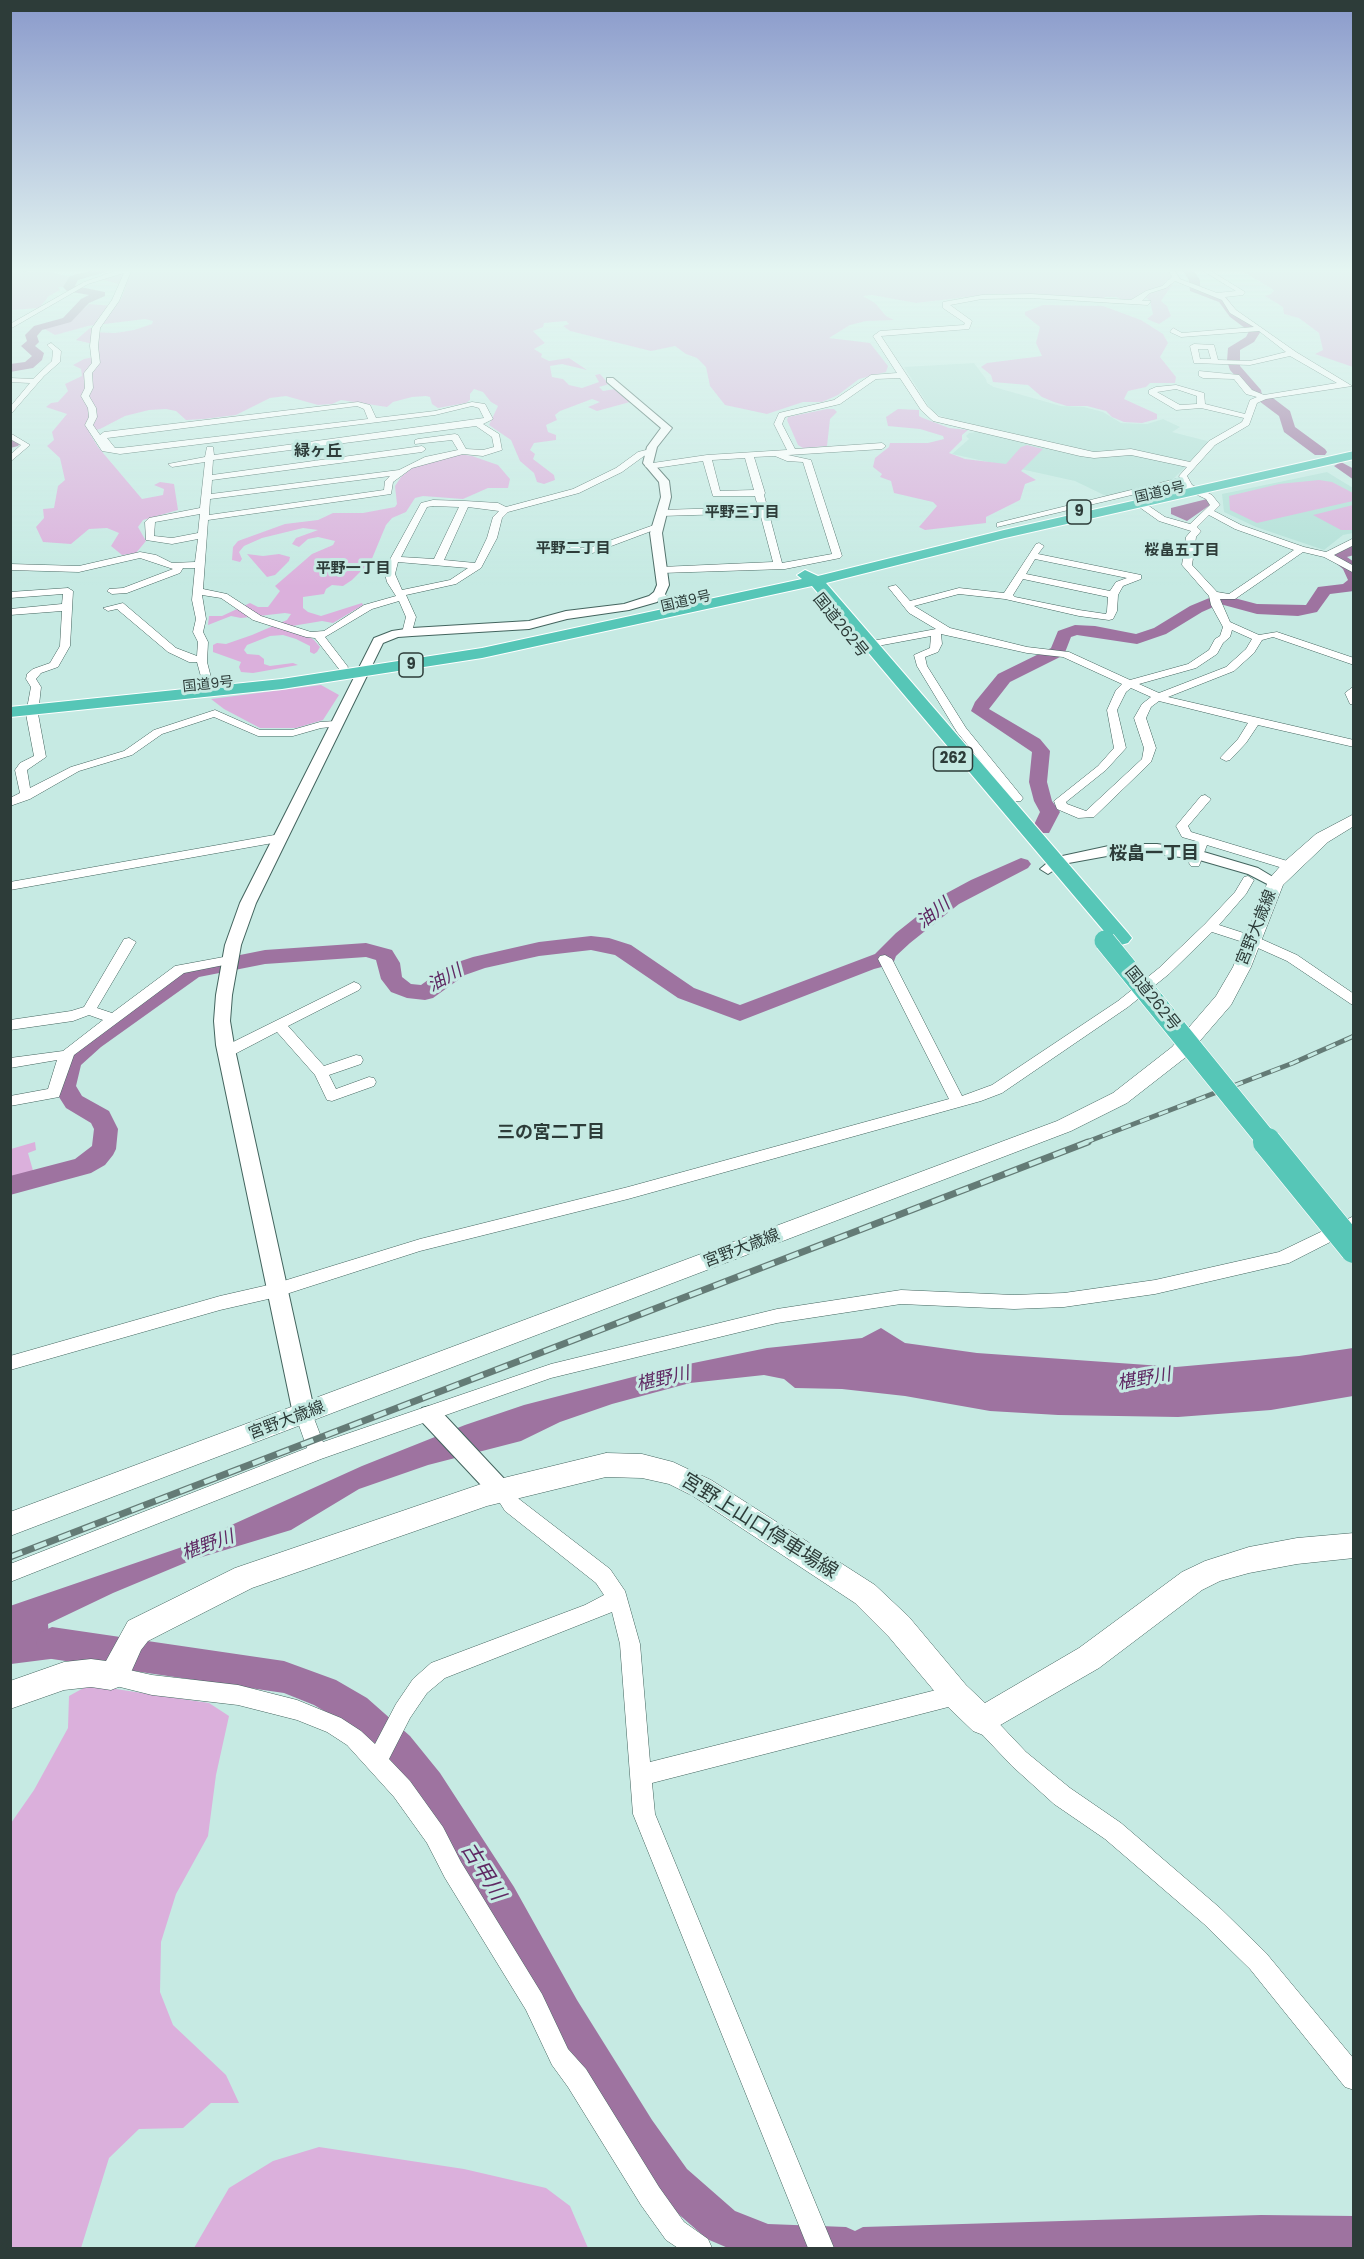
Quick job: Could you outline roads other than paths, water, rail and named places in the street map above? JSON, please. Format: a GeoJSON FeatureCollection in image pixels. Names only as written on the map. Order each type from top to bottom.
{"type":"FeatureCollection","features":[{"type":"Feature","properties":{"kind":"highway","name":"国道9号"},"geometry":{"type":"LineString","coordinates":[[210,689],[343,667],[365,668],[494,643],[674,605],[1353,449]]}},
{"type":"Feature","properties":{"kind":"highway","name":"国道9号"},"geometry":{"type":"LineString","coordinates":[[10,712],[34,706],[210,689],[493,650],[806,575],[1140,504],[1190,486],[1353,455]]}},
{"type":"Feature","properties":{"kind":"highway","name":"国道262号"},"geometry":{"type":"LineString","coordinates":[[806,575],[863,646],[1057,867],[1353,1249]]}},
{"type":"Feature","properties":{"kind":"highway","name":"国道9号"},"geometry":{"type":"LineString","coordinates":[[10,704],[34,706]]}},
{"type":"Feature","properties":{"kind":"highway","name":"国道262号"},"geometry":{"type":"LineString","coordinates":[[1113,939],[1353,1224]]}},
{"type":"Feature","properties":{"kind":"main road","name":"宮野大歳線"},"geometry":{"type":"LineString","coordinates":[[10,1524],[1064,1126],[1111,1103],[1179,1052],[1208,1021],[1224,1000],[1254,941],[1267,899],[1282,874],[1322,838],[1353,819]]}},
{"type":"Feature","properties":{"kind":"main road","name":"宮野上山口停車場線"},"geometry":{"type":"LineString","coordinates":[[115,1673],[131,1640],[138,1631],[245,1577],[487,1494],[498,1488],[579,1469],[606,1465],[642,1466],[672,1474],[702,1488],[865,1594],[899,1627],[956,1695],[983,1720]]}},
{"type":"Feature","properties":{"kind":"main road"},"geometry":{"type":"LineString","coordinates":[[983,1720],[1089,1658],[1130,1630],[1166,1599],[1200,1577],[1249,1560],[1297,1551],[1353,1545]]}},
{"type":"Feature","properties":{"kind":"main road"},"geometry":{"type":"LineString","coordinates":[[10,1695],[64,1676],[115,1673]]}},
{"type":"Feature","properties":{"kind":"street"},"geometry":{"type":"LineString","coordinates":[[26,413],[13,411],[27,390],[41,376]]}},
{"type":"Feature","properties":{"kind":"street"},"geometry":{"type":"LineString","coordinates":[[88,376],[89,388],[85,396],[93,412],[90,428],[107,451],[435,412],[472,404],[482,406],[489,419],[478,423],[172,464]]}},
{"type":"Feature","properties":{"kind":"street"},"geometry":{"type":"LineString","coordinates":[[792,452],[778,424],[783,415],[837,402],[874,377],[882,376]]}},
{"type":"Feature","properties":{"kind":"street"},"geometry":{"type":"LineString","coordinates":[[904,376],[929,414],[948,423],[1080,453],[1094,455],[1131,452],[1191,465]]}},
{"type":"Feature","properties":{"kind":"street"},"geometry":{"type":"LineString","coordinates":[[1217,376],[1236,377],[1249,393],[1264,397]]}},
{"type":"Feature","properties":{"kind":"street"},"geometry":{"type":"LineString","coordinates":[[1332,376],[1353,389]]}},
{"type":"Feature","properties":{"kind":"street"},"geometry":{"type":"LineString","coordinates":[[11,380],[36,381]]}},
{"type":"Feature","properties":{"kind":"street"},"geometry":{"type":"LineString","coordinates":[[318,1452],[304,1414],[226,1052],[222,1021],[229,960],[244,913],[378,641],[407,633],[530,625],[566,615],[625,608],[653,599],[659,594],[663,585],[657,528],[666,496],[664,481],[649,466],[650,452],[667,431],[666,425],[610,380]]}},
{"type":"Feature","properties":{"kind":"street"},"geometry":{"type":"LineString","coordinates":[[1192,527],[1215,505],[1209,497],[1190,486],[1183,476],[1212,443],[1246,423],[1253,402],[1264,397],[1345,384]]}},
{"type":"Feature","properties":{"kind":"street"},"geometry":{"type":"LineString","coordinates":[[1201,406],[1203,401],[1201,395],[1176,387],[1156,389],[1152,392],[1179,408],[1201,406],[1249,417]]}},
{"type":"Feature","properties":{"kind":"street"},"geometry":{"type":"LineString","coordinates":[[27,390],[44,391]]}},
{"type":"Feature","properties":{"kind":"street"},"geometry":{"type":"LineString","coordinates":[[112,450],[103,438],[105,435],[358,404],[368,406],[372,418]]}},
{"type":"Feature","properties":{"kind":"street"},"geometry":{"type":"LineString","coordinates":[[294,412],[325,501]]}},
{"type":"Feature","properties":{"kind":"street"},"geometry":{"type":"LineString","coordinates":[[406,415],[428,459]]}},
{"type":"Feature","properties":{"kind":"street"},"geometry":{"type":"LineString","coordinates":[[210,689],[202,658],[202,642],[198,632],[201,619],[198,586],[212,422]]}},
{"type":"Feature","properties":{"kind":"street"},"geometry":{"type":"LineString","coordinates":[[203,535],[172,541],[149,538],[150,522],[388,492],[388,481],[400,472],[428,459],[463,451],[483,453],[499,448],[496,436],[478,423]]}},
{"type":"Feature","properties":{"kind":"street"},"geometry":{"type":"LineString","coordinates":[[10,435],[26,445],[10,460]]}},
{"type":"Feature","properties":{"kind":"street"},"geometry":{"type":"LineString","coordinates":[[207,478],[312,464],[420,446],[455,437],[463,451]]}},
{"type":"Feature","properties":{"kind":"street"},"geometry":{"type":"LineString","coordinates":[[649,466],[707,458],[882,446]]}},
{"type":"Feature","properties":{"kind":"street"},"geometry":{"type":"LineString","coordinates":[[10,567],[79,569],[147,555],[178,569],[198,586],[224,596],[257,618],[284,629],[319,636],[326,634],[368,607],[401,595],[453,582],[478,566],[492,538],[498,517],[506,510],[528,502],[576,491],[619,470],[641,454],[650,452]]}},
{"type":"Feature","properties":{"kind":"street"},"geometry":{"type":"LineString","coordinates":[[661,570],[778,566],[806,575],[837,556],[807,460],[787,458],[776,453]]}},
{"type":"Feature","properties":{"kind":"street"},"geometry":{"type":"LineString","coordinates":[[749,455],[761,493],[763,510],[778,566]]}},
{"type":"Feature","properties":{"kind":"street"},"geometry":{"type":"LineString","coordinates":[[707,458],[716,494],[761,493]]}},
{"type":"Feature","properties":{"kind":"street"},"geometry":{"type":"LineString","coordinates":[[206,496],[400,472]]}},
{"type":"Feature","properties":{"kind":"street"},"geometry":{"type":"LineString","coordinates":[[999,525],[1190,486]]}},
{"type":"Feature","properties":{"kind":"street"},"geometry":{"type":"LineString","coordinates":[[407,633],[411,617],[390,574],[395,559],[423,505],[433,502],[498,506],[506,510]]}},
{"type":"Feature","properties":{"kind":"street"},"geometry":{"type":"LineString","coordinates":[[438,562],[465,504]]}},
{"type":"Feature","properties":{"kind":"street"},"geometry":{"type":"LineString","coordinates":[[1140,504],[1169,522],[1192,527],[1196,531],[1191,537],[1187,566],[1214,595],[1216,605],[1228,627],[1226,637],[1219,641],[1213,652],[1192,666],[1130,683],[1121,690],[1114,701],[1112,710],[1120,748],[1102,768],[1060,801],[1060,806],[1082,815],[1090,814],[1147,760],[1150,748],[1140,718],[1142,711],[1151,701],[1230,669],[1250,651],[1258,638]]}},
{"type":"Feature","properties":{"kind":"street"},"geometry":{"type":"LineString","coordinates":[[661,513],[763,510]]}},
{"type":"Feature","properties":{"kind":"street"},"geometry":{"type":"LineString","coordinates":[[1210,512],[1238,527],[1301,549],[1327,555],[1353,570]]}},
{"type":"Feature","properties":{"kind":"street"},"geometry":{"type":"LineString","coordinates":[[573,545],[578,551],[590,551],[657,528]]}},
{"type":"Feature","properties":{"kind":"street"},"geometry":{"type":"LineString","coordinates":[[1327,555],[1353,542]]}},
{"type":"Feature","properties":{"kind":"street"},"geometry":{"type":"LineString","coordinates":[[1007,596],[1040,546]]}},
{"type":"Feature","properties":{"kind":"street"},"geometry":{"type":"LineString","coordinates":[[1214,595],[1231,597],[1301,549]]}},
{"type":"Feature","properties":{"kind":"street"},"geometry":{"type":"LineString","coordinates":[[908,604],[959,591],[1007,596],[1068,611],[1109,617],[1112,611],[1113,595],[1119,584],[1138,577],[1033,556]]}},
{"type":"Feature","properties":{"kind":"street"},"geometry":{"type":"LineString","coordinates":[[395,559],[478,566]]}},
{"type":"Feature","properties":{"kind":"street"},"geometry":{"type":"LineString","coordinates":[[112,591],[124,591],[178,569],[200,565]]}},
{"type":"Feature","properties":{"kind":"street"},"geometry":{"type":"LineString","coordinates":[[10,595],[68,591],[74,589],[75,576]]}},
{"type":"Feature","properties":{"kind":"street"},"geometry":{"type":"LineString","coordinates":[[1022,576],[1113,595]]}},
{"type":"Feature","properties":{"kind":"street"},"geometry":{"type":"LineString","coordinates":[[893,587],[913,611],[941,631],[1027,650],[1065,654],[1160,697],[1254,722],[1352,740]]}},
{"type":"Feature","properties":{"kind":"street"},"geometry":{"type":"LineString","coordinates":[[26,796],[21,770],[24,765],[40,757],[34,706],[36,687],[31,679],[32,674],[54,665],[63,651],[68,591]]}},
{"type":"Feature","properties":{"kind":"street"},"geometry":{"type":"LineString","coordinates":[[659,594],[674,605]]}},
{"type":"Feature","properties":{"kind":"street"},"geometry":{"type":"LineString","coordinates":[[108,608],[123,603],[172,650],[193,660],[202,658]]}},
{"type":"Feature","properties":{"kind":"street"},"geometry":{"type":"LineString","coordinates":[[10,612],[68,607]]}},
{"type":"Feature","properties":{"kind":"street"},"geometry":{"type":"LineString","coordinates":[[1227,624],[1258,638],[1273,634],[1353,662]]}},
{"type":"Feature","properties":{"kind":"street"},"geometry":{"type":"LineString","coordinates":[[863,646],[941,631]]}},
{"type":"Feature","properties":{"kind":"street"},"geometry":{"type":"LineString","coordinates":[[941,631],[934,650],[919,655],[922,666],[961,730],[1017,798]]}},
{"type":"Feature","properties":{"kind":"street"},"geometry":{"type":"LineString","coordinates":[[319,636],[343,667]]}},
{"type":"Feature","properties":{"kind":"street"},"geometry":{"type":"LineString","coordinates":[[1353,689],[1350,693],[1353,702]]}},
{"type":"Feature","properties":{"kind":"street"},"geometry":{"type":"LineString","coordinates":[[10,803],[75,769],[128,753],[158,732],[215,712],[258,733],[293,734],[320,724],[336,724]]}},
{"type":"Feature","properties":{"kind":"street"},"geometry":{"type":"LineString","coordinates":[[1226,758],[1242,741],[1254,722]]}},
{"type":"Feature","properties":{"kind":"street"},"geometry":{"type":"LineString","coordinates":[[1205,799],[1182,826],[1186,834],[1203,839],[1282,874]]}},
{"type":"Feature","properties":{"kind":"street"},"geometry":{"type":"LineString","coordinates":[[10,886],[280,838]]}},
{"type":"Feature","properties":{"kind":"street"},"geometry":{"type":"LineString","coordinates":[[1196,859],[1203,839]]}},
{"type":"Feature","properties":{"kind":"street"},"geometry":{"type":"LineString","coordinates":[[1057,867],[1146,856],[1196,859],[1253,872],[1282,874]]}},
{"type":"Feature","properties":{"kind":"street"},"geometry":{"type":"LineString","coordinates":[[1196,859],[1248,880],[1282,874]]}},
{"type":"Feature","properties":{"kind":"street"},"geometry":{"type":"LineString","coordinates":[[10,1363],[220,1303],[277,1290],[420,1245],[628,1194],[958,1103],[997,1089],[1123,1004],[1164,971],[1210,927],[1240,894],[1248,880]]}},
{"type":"Feature","properties":{"kind":"street"},"geometry":{"type":"LineString","coordinates":[[1210,927],[1254,941],[1292,958],[1353,1001]]}},
{"type":"Feature","properties":{"kind":"street"},"geometry":{"type":"LineString","coordinates":[[10,1025],[73,1016],[89,1010],[129,942]]}},
{"type":"Feature","properties":{"kind":"street"},"geometry":{"type":"LineString","coordinates":[[885,959],[958,1103]]}},
{"type":"Feature","properties":{"kind":"street"},"geometry":{"type":"LineString","coordinates":[[10,1101],[54,1093],[67,1056],[113,1018],[180,969],[229,960]]}},
{"type":"Feature","properties":{"kind":"street"},"geometry":{"type":"LineString","coordinates":[[226,1052],[354,987]]}},
{"type":"Feature","properties":{"kind":"street"},"geometry":{"type":"LineString","coordinates":[[89,1010],[113,1018]]}},
{"type":"Feature","properties":{"kind":"street"},"geometry":{"type":"LineString","coordinates":[[279,1025],[321,1072],[332,1096],[369,1082]]}},
{"type":"Feature","properties":{"kind":"street"},"geometry":{"type":"LineString","coordinates":[[10,1063],[55,1055],[67,1056]]}},
{"type":"Feature","properties":{"kind":"street"},"geometry":{"type":"LineString","coordinates":[[321,1072],[356,1060]]}},
{"type":"Feature","properties":{"kind":"street"},"geometry":{"type":"LineString","coordinates":[[10,1573],[318,1452],[433,1418],[448,1405],[551,1371],[777,1316],[901,1297],[1014,1302],[1064,1300],[1155,1287],[1283,1258],[1353,1224]]}},
{"type":"Feature","properties":{"kind":"street"},"geometry":{"type":"LineString","coordinates":[[433,1418],[512,1505],[603,1576],[618,1598],[630,1644],[644,1814],[821,2248]]}},
{"type":"Feature","properties":{"kind":"street"},"geometry":{"type":"LineString","coordinates":[[378,1758],[420,1686],[438,1670],[591,1612],[618,1598]]}},
{"type":"Feature","properties":{"kind":"street"},"geometry":{"type":"LineString","coordinates":[[115,1673],[152,1685],[238,1695],[297,1710],[334,1725],[378,1758],[435,1835],[453,1870],[534,2002],[560,2057],[577,2078],[650,2196],[675,2231],[699,2248]]}},
{"type":"Feature","properties":{"kind":"street"},"geometry":{"type":"LineString","coordinates":[[641,1775],[956,1695]]}},
{"type":"Feature","properties":{"kind":"street"},"geometry":{"type":"LineString","coordinates":[[983,1720],[1019,1760],[1062,1796],[1113,1831],[1212,1916],[1258,1961],[1353,2078]]}},
{"type":"Feature","properties":{"kind":"water"},"geometry":{"type":"Polygon","coordinates":[[[1207,499],[1210,505],[1187,521],[1171,514],[1171,508],[1207,499]]]}},
{"type":"Feature","properties":{"kind":"water","name":"椹野川"},"geometry":{"type":"Polygon","coordinates":[[[881,1328],[905,1343],[977,1353],[1176,1367],[1299,1356],[1353,1348],[1353,1396],[1271,1410],[1178,1417],[1058,1415],[990,1411],[905,1396],[842,1389],[795,1388],[784,1379],[764,1375],[690,1383],[612,1404],[560,1422],[521,1441],[428,1465],[359,1489],[291,1530],[192,1560],[113,1593],[48,1624],[49,1638],[79,1643],[90,1658],[66,1657],[11,1664],[10,1606],[185,1546],[362,1466],[465,1425],[524,1405],[664,1369],[767,1348],[862,1338],[881,1328]]]}},
{"type":"Feature","properties":{"kind":"waterway","name":"油川"},"geometry":{"type":"LineString","coordinates":[[1242,376],[1257,393]]}},
{"type":"Feature","properties":{"kind":"waterway","name":"油川"},"geometry":{"type":"LineString","coordinates":[[1264,398],[1285,414],[1289,429],[1320,452]]}},
{"type":"Feature","properties":{"kind":"waterway"},"geometry":{"type":"LineString","coordinates":[[10,440],[13,443],[10,444]]}},
{"type":"Feature","properties":{"kind":"waterway","name":"油川"},"geometry":{"type":"LineString","coordinates":[[1341,466],[1354,476]]}},
{"type":"Feature","properties":{"kind":"waterway","name":"油川"},"geometry":{"type":"LineString","coordinates":[[1354,549],[1339,555],[1340,560],[1350,567],[1354,577]]}},
{"type":"Feature","properties":{"kind":"waterway","name":"油川"},"geometry":{"type":"LineString","coordinates":[[1042,829],[1050,812],[1043,801],[1038,782],[1041,751],[1034,743],[980,711],[981,706],[1004,678],[1058,651],[1064,634],[1075,630],[1095,631],[1137,639],[1160,631],[1196,609],[1219,599],[1257,609],[1298,611],[1311,609],[1321,598],[1324,590],[1347,588],[1354,583]]}},
{"type":"Feature","properties":{"kind":"waterway","name":"油川"},"geometry":{"type":"LineString","coordinates":[[10,1186],[82,1166],[96,1158],[104,1149],[106,1129],[101,1117],[74,1102],[64,1086],[70,1063],[93,1041],[174,982],[193,971],[265,957],[366,950],[384,955],[389,963],[392,979],[399,987],[407,991],[425,993],[457,970],[481,962],[539,949],[591,943],[609,945],[623,950],[686,993],[740,1013],[868,963],[885,959],[886,954],[903,938],[952,899],[1021,864]]}},
{"type":"Feature","properties":{"kind":"waterway","name":"古甲川"},"geometry":{"type":"LineString","coordinates":[[52,1643],[284,1677],[324,1692],[355,1710],[398,1748],[428,1785],[501,1900],[564,2013],[638,2134],[673,2183],[721,2225],[768,2245],[846,2248]]}},
{"type":"Feature","properties":{"kind":"waterway","name":"古甲川"},"geometry":{"type":"LineString","coordinates":[[863,2248],[1261,2235],[1354,2236]]}},
{"type":"Feature","properties":{"kind":"railway"},"geometry":{"type":"LineString","coordinates":[[1084,1143],[1293,1063],[1354,1036]]}},
{"type":"Feature","properties":{"kind":"railway"},"geometry":{"type":"LineString","coordinates":[[10,1557],[1088,1142]]}},
{"type":"Feature","properties":{"kind":"district","name":"緑ヶ丘"},"geometry":{"type":"Point","coordinates":[318,452]}},
{"type":"Feature","properties":{"kind":"district","name":"平野三丁目"},"geometry":{"type":"Point","coordinates":[742,513]}},
{"type":"Feature","properties":{"kind":"district","name":"平野二丁目"},"geometry":{"type":"Point","coordinates":[573,549]}},
{"type":"Feature","properties":{"kind":"district","name":"桜畠五丁目"},"geometry":{"type":"Point","coordinates":[1182,551]}},
{"type":"Feature","properties":{"kind":"district","name":"平野一丁目"},"geometry":{"type":"Point","coordinates":[353,569]}},
{"type":"Feature","properties":{"kind":"district","name":"桜畠一丁目"},"geometry":{"type":"Point","coordinates":[1154,854]}},
{"type":"Feature","properties":{"kind":"district","name":"三の宮二丁目"},"geometry":{"type":"Point","coordinates":[551,1133]}}]}
